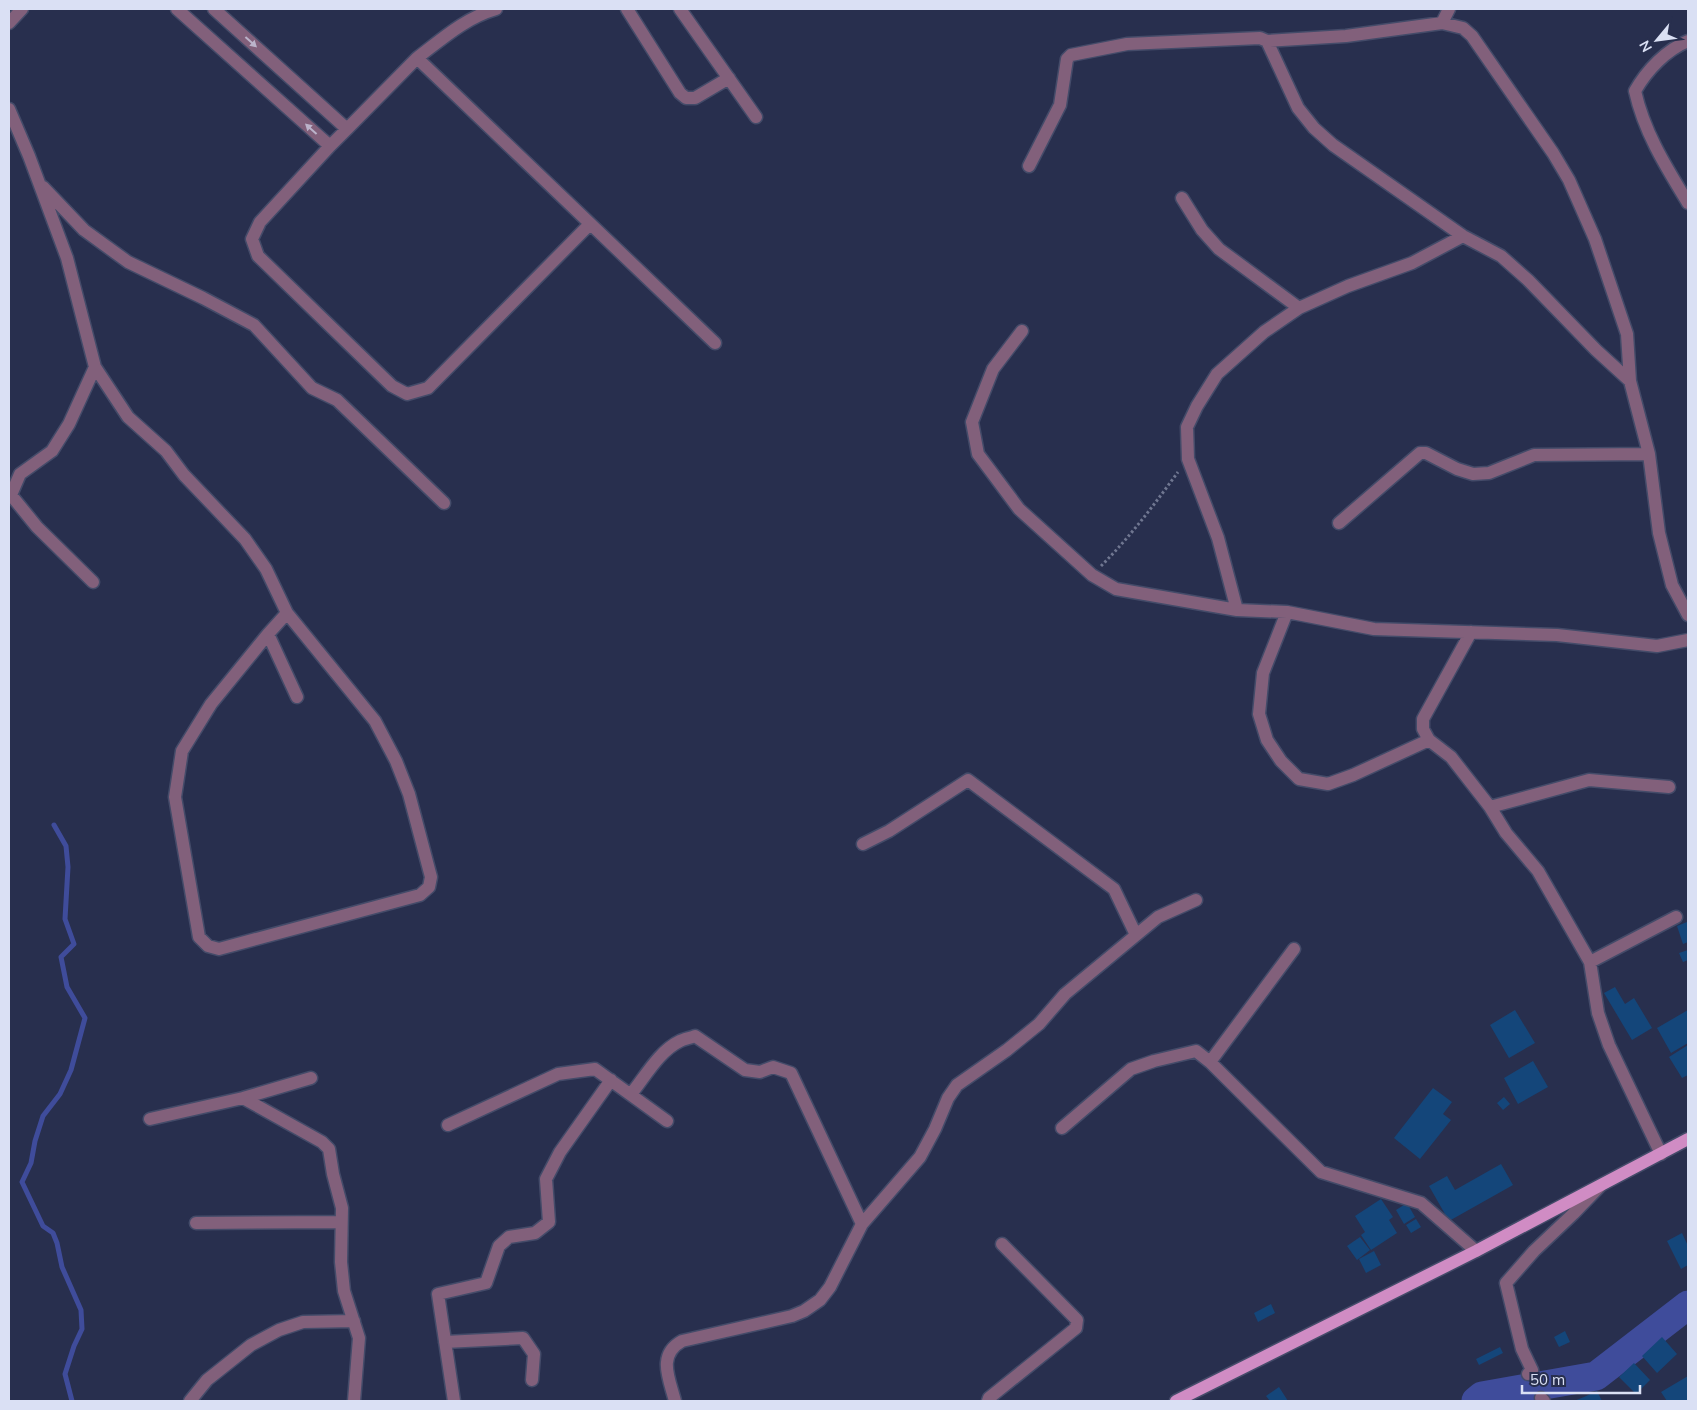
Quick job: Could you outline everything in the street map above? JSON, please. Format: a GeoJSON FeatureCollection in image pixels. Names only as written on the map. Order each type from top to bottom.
{"type":"FeatureCollection","features":[{"type":"Feature","properties":{"kind":"main road"},"geometry":{"type":"LineString","coordinates":[[1176,1401],[1476,1251],[1688,1139]]}},
{"type":"Feature","properties":{"kind":"street"},"geometry":{"type":"LineString","coordinates":[[9,23],[22,9]]}},
{"type":"Feature","properties":{"kind":"street"},"geometry":{"type":"LineString","coordinates":[[177,9],[330,146]]}},
{"type":"Feature","properties":{"kind":"street"},"geometry":{"type":"LineString","coordinates":[[214,9],[347,129]]}},
{"type":"Feature","properties":{"kind":"street"},"geometry":{"type":"LineString","coordinates":[[496,9],[476,15],[461,24],[417,58],[330,146],[260,222],[252,239],[258,256],[392,386],[407,394],[428,388],[590,224]]}},
{"type":"Feature","properties":{"kind":"street"},"geometry":{"type":"LineString","coordinates":[[627,9],[680,93],[686,98],[695,98],[728,78]]}},
{"type":"Feature","properties":{"kind":"street"},"geometry":{"type":"LineString","coordinates":[[680,9],[756,117]]}},
{"type":"Feature","properties":{"kind":"street"},"geometry":{"type":"LineString","coordinates":[[1442,23],[1449,9]]}},
{"type":"Feature","properties":{"kind":"street"},"geometry":{"type":"LineString","coordinates":[[1029,166],[1060,105],[1067,59],[1072,54],[1127,44],[1260,38],[1267,41],[1346,36],[1442,23],[1462,28],[1472,36],[1548,146],[1569,180],[1595,239],[1627,334],[1630,381],[1649,454],[1659,533],[1672,585],[1688,615]]}},
{"type":"Feature","properties":{"kind":"street"},"geometry":{"type":"LineString","coordinates":[[1267,41],[1298,108],[1314,128],[1333,145],[1463,236],[1501,256],[1528,280],[1596,350],[1630,381]]}},
{"type":"Feature","properties":{"kind":"street"},"geometry":{"type":"LineString","coordinates":[[1688,41],[1677,46],[1643,76],[1635,91],[1639,111],[1652,140],[1688,202]]}},
{"type":"Feature","properties":{"kind":"street"},"geometry":{"type":"LineString","coordinates":[[417,58],[715,343]]}},
{"type":"Feature","properties":{"kind":"street"},"geometry":{"type":"LineString","coordinates":[[9,109],[67,258],[95,367],[128,417],[166,451],[184,475],[245,539],[266,569],[287,613],[375,721],[396,761],[409,794],[431,877],[429,888],[420,895],[219,949],[208,946],[199,937],[176,797],[182,751],[211,704],[287,613]]}},
{"type":"Feature","properties":{"kind":"street"},"geometry":{"type":"LineString","coordinates":[[39,184],[84,230],[128,262],[254,325],[312,388],[337,400],[444,504]]}},
{"type":"Feature","properties":{"kind":"street"},"geometry":{"type":"LineString","coordinates":[[1182,198],[1202,230],[1219,249],[1299,308]]}},
{"type":"Feature","properties":{"kind":"street"},"geometry":{"type":"LineString","coordinates":[[1237,610],[1218,538],[1188,459],[1187,428],[1197,406],[1217,374],[1264,332],[1299,308],[1348,286],[1412,262],[1463,236]]}},
{"type":"Feature","properties":{"kind":"street"},"geometry":{"type":"LineString","coordinates":[[1022,331],[993,369],[972,422],[978,454],[1019,509],[1092,575],[1116,589],[1237,610],[1287,612],[1374,629],[1557,635],[1657,646],[1688,640]]}},
{"type":"Feature","properties":{"kind":"street"},"geometry":{"type":"LineString","coordinates":[[93,582],[37,527],[11,495],[20,474],[52,451],[69,424],[95,367]]}},
{"type":"Feature","properties":{"kind":"street"},"geometry":{"type":"LineString","coordinates":[[1339,523],[1420,453],[1426,453],[1457,469],[1473,474],[1489,472],[1534,455],[1649,454]]}},
{"type":"Feature","properties":{"kind":"street"},"geometry":{"type":"LineString","coordinates":[[1287,612],[1263,673],[1259,714],[1267,740],[1281,761],[1299,779],[1328,784],[1353,775],[1429,740]]}},
{"type":"Feature","properties":{"kind":"street"},"geometry":{"type":"LineString","coordinates":[[1471,632],[1423,719],[1423,729],[1429,740],[1451,757],[1490,807],[1506,833],[1538,871],[1590,962],[1598,1013],[1609,1045],[1661,1154]]}},
{"type":"Feature","properties":{"kind":"street"},"geometry":{"type":"LineString","coordinates":[[268,634],[297,697]]}},
{"type":"Feature","properties":{"kind":"street"},"geometry":{"type":"LineString","coordinates":[[863,844],[889,831],[968,780],[1114,889],[1136,935]]}},
{"type":"Feature","properties":{"kind":"street"},"geometry":{"type":"LineString","coordinates":[[1490,807],[1589,780],[1669,787]]}},
{"type":"Feature","properties":{"kind":"street"},"geometry":{"type":"LineString","coordinates":[[675,1401],[666,1370],[667,1357],[673,1346],[682,1341],[792,1316],[804,1312],[820,1300],[830,1288],[862,1224],[920,1158],[948,1098],[957,1085],[1007,1050],[1039,1024],[1065,994],[1158,917],[1196,900]]}},
{"type":"Feature","properties":{"kind":"street"},"geometry":{"type":"LineString","coordinates":[[1590,962],[1676,917]]}},
{"type":"Feature","properties":{"kind":"street"},"geometry":{"type":"LineString","coordinates":[[1210,1062],[1294,949]]}},
{"type":"Feature","properties":{"kind":"street"},"geometry":{"type":"LineString","coordinates":[[631,1094],[662,1055],[680,1040],[695,1036],[746,1070],[760,1072],[773,1067],[791,1073],[862,1224]]}},
{"type":"Feature","properties":{"kind":"street"},"geometry":{"type":"LineString","coordinates":[[1062,1128],[1131,1070],[1154,1061],[1196,1050],[1320,1172],[1421,1203],[1476,1251]]}},
{"type":"Feature","properties":{"kind":"street"},"geometry":{"type":"LineString","coordinates":[[448,1125],[558,1074],[595,1069],[667,1120]]}},
{"type":"Feature","properties":{"kind":"street"},"geometry":{"type":"LineString","coordinates":[[150,1119],[243,1098],[311,1078]]}},
{"type":"Feature","properties":{"kind":"street"},"geometry":{"type":"LineString","coordinates":[[454,1401],[438,1294],[486,1283],[499,1246],[509,1237],[535,1233],[549,1222],[546,1179],[560,1152],[611,1080]]}},
{"type":"Feature","properties":{"kind":"street"},"geometry":{"type":"LineString","coordinates":[[243,1098],[322,1142],[329,1149],[342,1208],[341,1262],[344,1291],[359,1338],[354,1401]]}},
{"type":"Feature","properties":{"kind":"street"},"geometry":{"type":"LineString","coordinates":[[1528,1374],[1532,1370],[1522,1349],[1506,1283],[1534,1250],[1601,1185]]}},
{"type":"Feature","properties":{"kind":"street"},"geometry":{"type":"LineString","coordinates":[[196,1222],[342,1222]]}},
{"type":"Feature","properties":{"kind":"street"},"geometry":{"type":"LineString","coordinates":[[988,1401],[989,1398],[1076,1328],[1077,1320],[1002,1244]]}},
{"type":"Feature","properties":{"kind":"street"},"geometry":{"type":"LineString","coordinates":[[190,1401],[207,1380],[252,1344],[280,1330],[303,1322],[354,1321]]}},
{"type":"Feature","properties":{"kind":"street"},"geometry":{"type":"LineString","coordinates":[[445,1342],[523,1338],[534,1354],[532,1380]]}},
{"type":"Feature","properties":{"kind":"path"},"geometry":{"type":"LineString","coordinates":[[1092,575],[1120,547],[1154,506],[1188,459]]}},
{"type":"Feature","properties":{"kind":"building"},"geometry":{"type":"Polygon","coordinates":[[[1687,922],[1688,942],[1683,944],[1677,926],[1687,922]]]}},
{"type":"Feature","properties":{"kind":"building"},"geometry":{"type":"Polygon","coordinates":[[[1688,950],[1688,960],[1683,962],[1679,953],[1688,950]]]}},
{"type":"Feature","properties":{"kind":"building"},"geometry":{"type":"Polygon","coordinates":[[[1615,987],[1625,1004],[1634,998],[1652,1028],[1632,1040],[1604,993],[1615,987]]]}},
{"type":"Feature","properties":{"kind":"building"},"geometry":{"type":"Polygon","coordinates":[[[1515,1010],[1535,1043],[1509,1058],[1490,1025],[1515,1010]]]}},
{"type":"Feature","properties":{"kind":"building"},"geometry":{"type":"Polygon","coordinates":[[[1688,1010],[1688,1043],[1671,1053],[1657,1028],[1688,1010]]]}},
{"type":"Feature","properties":{"kind":"building"},"geometry":{"type":"Polygon","coordinates":[[[1688,1045],[1688,1075],[1682,1078],[1669,1057],[1688,1045]]]}},
{"type":"Feature","properties":{"kind":"building"},"geometry":{"type":"Polygon","coordinates":[[[1533,1061],[1548,1087],[1518,1104],[1504,1078],[1533,1061]]]}},
{"type":"Feature","properties":{"kind":"building"},"geometry":{"type":"Polygon","coordinates":[[[1433,1088],[1452,1102],[1443,1114],[1451,1120],[1420,1159],[1394,1138],[1433,1088]]]}},
{"type":"Feature","properties":{"kind":"building"},"geometry":{"type":"Polygon","coordinates":[[[1504,1097],[1510,1104],[1503,1110],[1497,1103],[1504,1097]]]}},
{"type":"Feature","properties":{"kind":"building"},"geometry":{"type":"Polygon","coordinates":[[[1501,1164],[1513,1185],[1449,1221],[1429,1186],[1447,1176],[1455,1190],[1501,1164]]]}},
{"type":"Feature","properties":{"kind":"building"},"geometry":{"type":"Polygon","coordinates":[[[1381,1199],[1393,1217],[1389,1220],[1397,1233],[1371,1250],[1361,1235],[1365,1232],[1355,1216],[1381,1199]]]}},
{"type":"Feature","properties":{"kind":"building"},"geometry":{"type":"Polygon","coordinates":[[[1407,1203],[1415,1217],[1404,1224],[1396,1210],[1407,1203]]]}},
{"type":"Feature","properties":{"kind":"building"},"geometry":{"type":"Polygon","coordinates":[[[1416,1219],[1421,1227],[1411,1233],[1406,1225],[1416,1219]]]}},
{"type":"Feature","properties":{"kind":"building"},"geometry":{"type":"Polygon","coordinates":[[[1682,1233],[1688,1246],[1688,1265],[1681,1269],[1667,1241],[1682,1233]]]}},
{"type":"Feature","properties":{"kind":"building"},"geometry":{"type":"Polygon","coordinates":[[[1360,1237],[1370,1250],[1357,1260],[1347,1246],[1360,1237]]]}},
{"type":"Feature","properties":{"kind":"building"},"geometry":{"type":"Polygon","coordinates":[[[1374,1251],[1381,1265],[1366,1273],[1359,1259],[1374,1251]]]}},
{"type":"Feature","properties":{"kind":"building"},"geometry":{"type":"Polygon","coordinates":[[[1271,1304],[1275,1313],[1258,1322],[1254,1313],[1271,1304]]]}},
{"type":"Feature","properties":{"kind":"building"},"geometry":{"type":"Polygon","coordinates":[[[1565,1331],[1570,1342],[1559,1347],[1554,1337],[1565,1331]]]}},
{"type":"Feature","properties":{"kind":"building"},"geometry":{"type":"Polygon","coordinates":[[[1662,1337],[1677,1354],[1657,1373],[1642,1356],[1662,1337]]]}},
{"type":"Feature","properties":{"kind":"building"},"geometry":{"type":"Polygon","coordinates":[[[1500,1347],[1503,1353],[1479,1365],[1476,1359],[1500,1347]]]}},
{"type":"Feature","properties":{"kind":"building"},"geometry":{"type":"Polygon","coordinates":[[[1634,1363],[1650,1380],[1636,1394],[1619,1377],[1634,1363]]]}},
{"type":"Feature","properties":{"kind":"building"},"geometry":{"type":"Polygon","coordinates":[[[1688,1376],[1688,1401],[1667,1401],[1661,1392],[1688,1376]]]}},
{"type":"Feature","properties":{"kind":"building"},"geometry":{"type":"Polygon","coordinates":[[[1279,1387],[1288,1401],[1270,1401],[1266,1396],[1279,1387]]]}},
{"type":"Feature","properties":{"kind":"building"},"geometry":{"type":"Polygon","coordinates":[[[1597,1391],[1602,1401],[1574,1401],[1584,1397],[1597,1391]]]}},
{"type":"Feature","properties":{"kind":"waterway"},"geometry":{"type":"LineString","coordinates":[[54,825],[66,846],[68,867],[65,919],[74,944],[61,957],[67,987],[85,1018],[71,1070],[60,1094],[43,1116],[35,1141],[31,1163],[22,1182],[43,1226],[53,1233],[62,1267],[81,1310],[82,1329],[65,1374],[72,1401]]}},
{"type":"Feature","properties":{"kind":"waterway"},"geometry":{"type":"LineString","coordinates":[[1476,1401],[1482,1396],[1596,1376],[1688,1305]]}}]}
